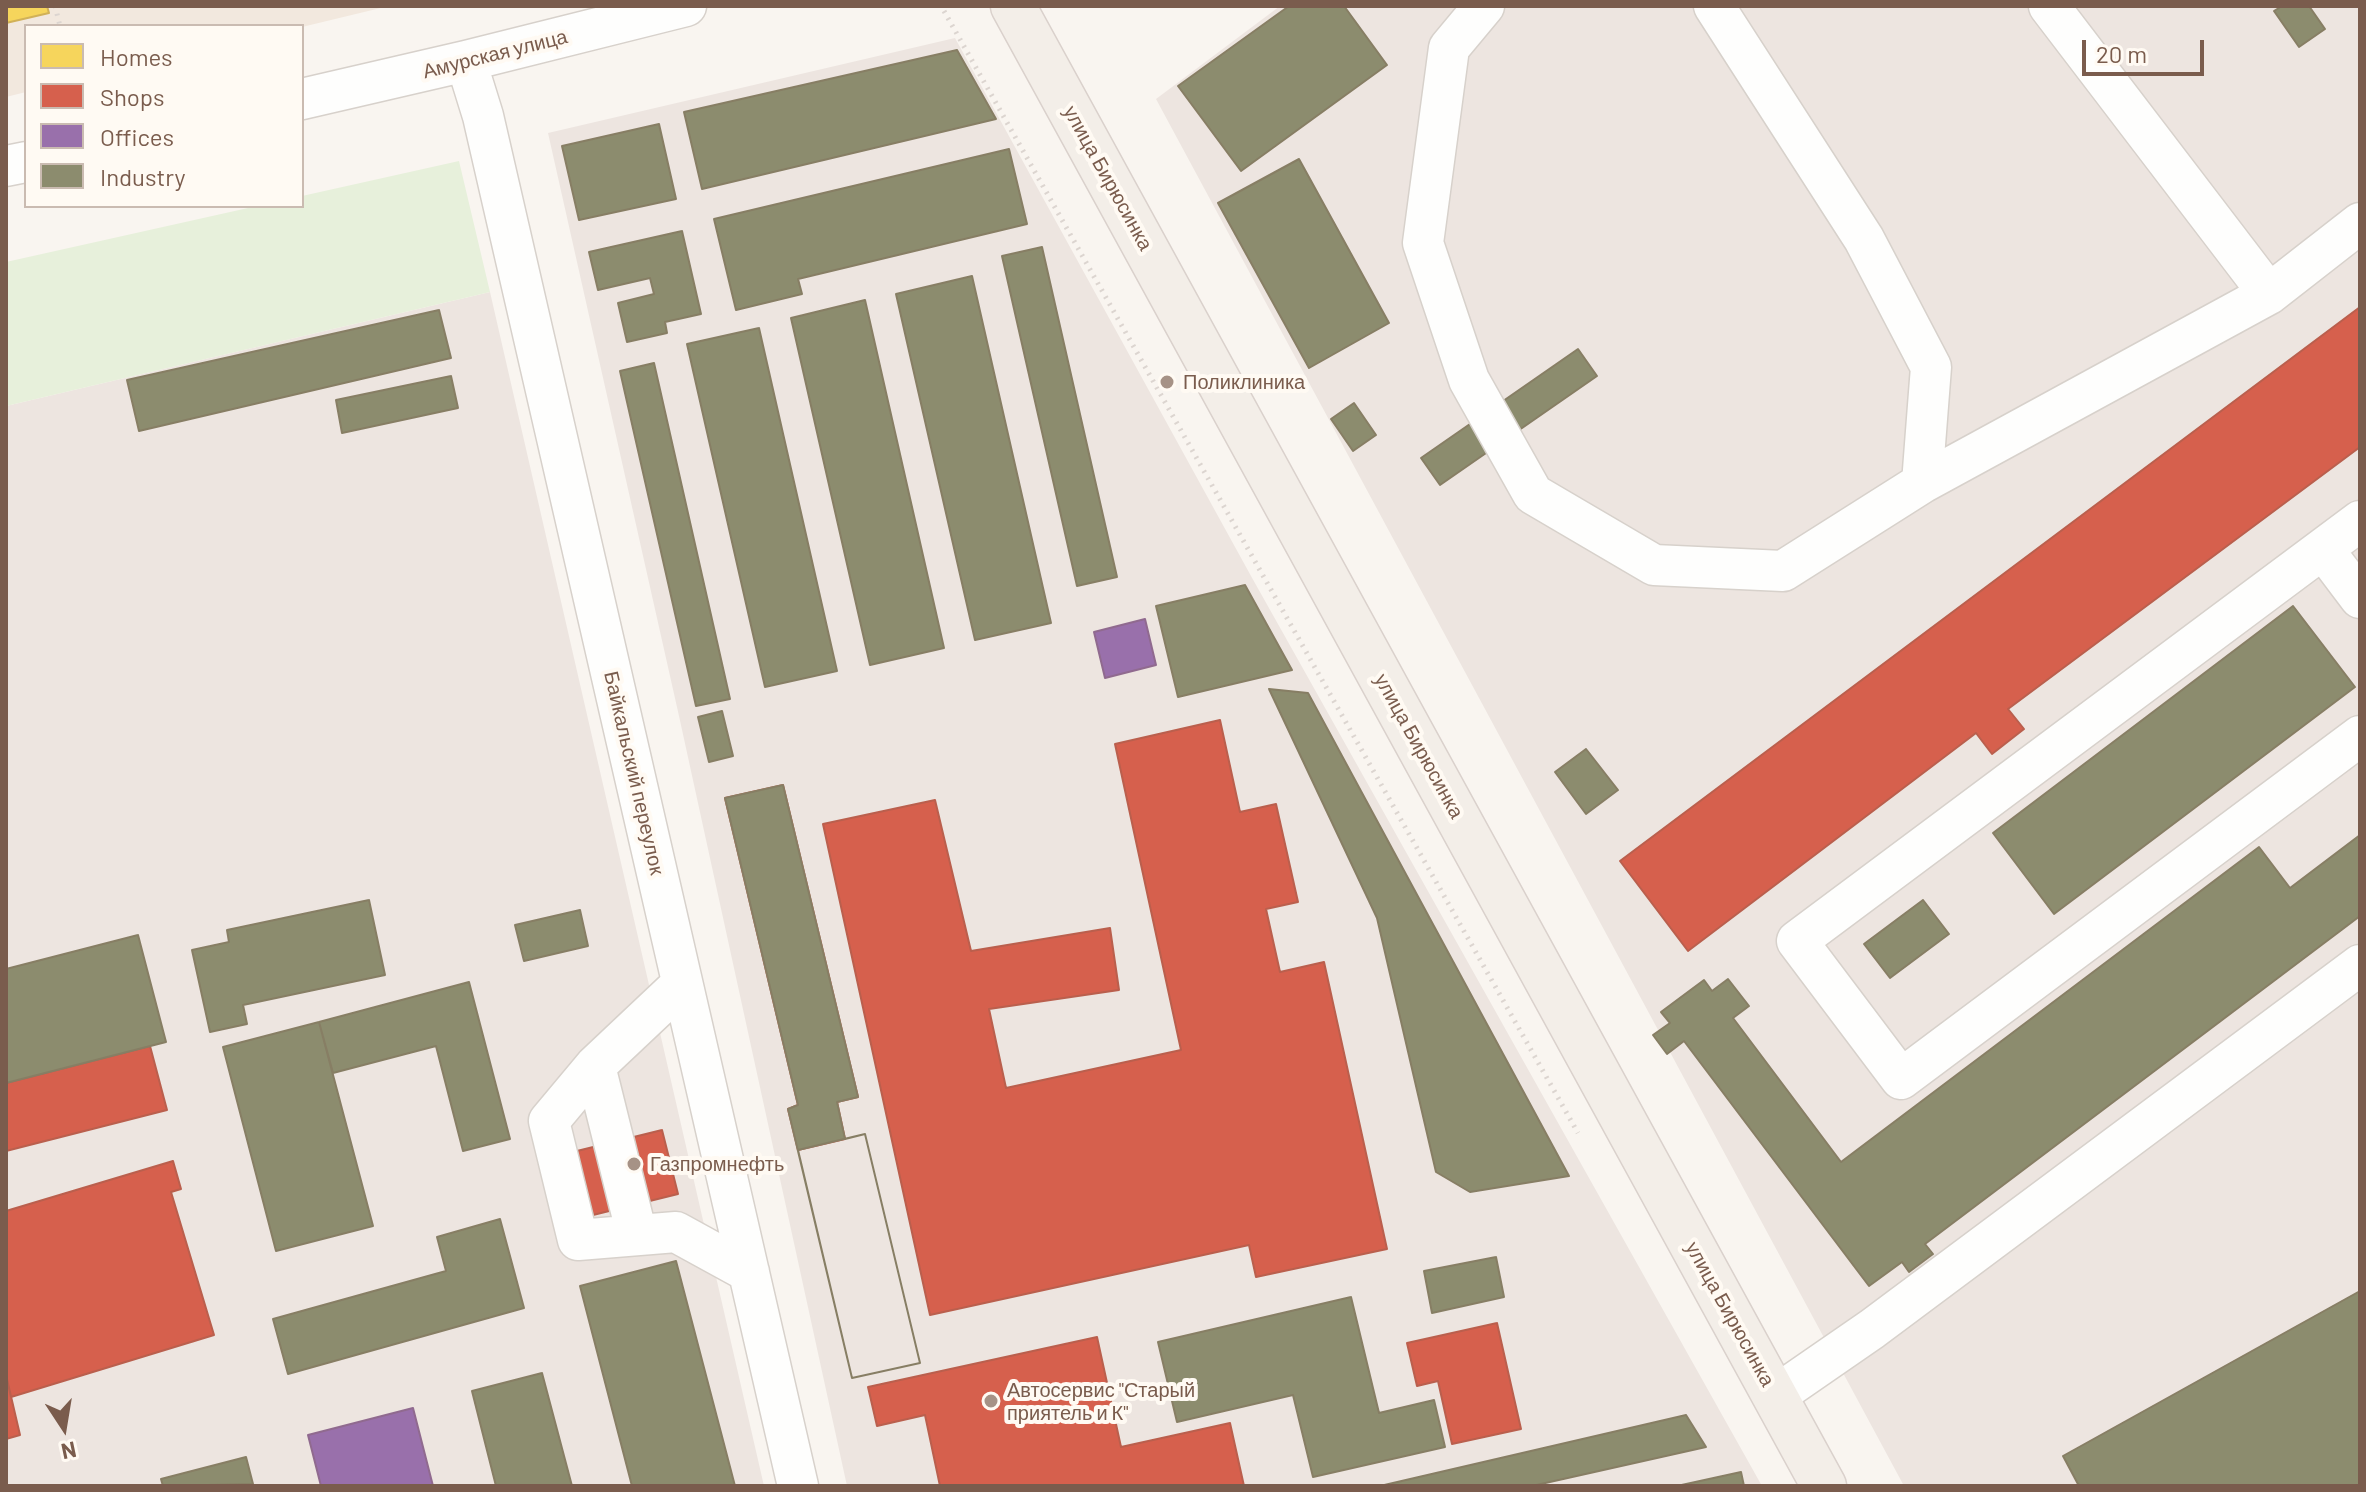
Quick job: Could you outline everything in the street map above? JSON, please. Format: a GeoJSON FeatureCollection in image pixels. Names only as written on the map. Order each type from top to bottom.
{"type":"FeatureCollection","features":[{"type":"Feature","properties":{"kind":"main road","name":"улица Бирюсинка"},"geometry":{"type":"LineString","coordinates":[[1013,6],[1824,1486]]}},
{"type":"Feature","properties":{"kind":"street","name":"Амурская улица"},"geometry":{"type":"LineString","coordinates":[[304,99],[686,6]]}},
{"type":"Feature","properties":{"kind":"street"},"geometry":{"type":"LineString","coordinates":[[1484,6],[1449,48],[1423,243],[1469,380],[1533,494],[1654,565],[1783,571],[1922,483],[2269,294],[2360,223]]}},
{"type":"Feature","properties":{"kind":"street"},"geometry":{"type":"LineString","coordinates":[[1714,6],[1864,239],[1931,367],[1922,483]]}},
{"type":"Feature","properties":{"kind":"street"},"geometry":{"type":"LineString","coordinates":[[2049,6],[2269,294]]}},
{"type":"Feature","properties":{"kind":"street","name":"Байкальский переулок"},"geometry":{"type":"LineString","coordinates":[[466,61],[483,116],[798,1486]]}},
{"type":"Feature","properties":{"kind":"street"},"geometry":{"type":"LineString","coordinates":[[2360,521],[1797,941],[1901,1079],[2360,736]]}},
{"type":"Feature","properties":{"kind":"street"},"geometry":{"type":"LineString","coordinates":[[2323,549],[2360,598]]}},
{"type":"Feature","properties":{"kind":"street"},"geometry":{"type":"LineString","coordinates":[[1775,1396],[1872,1329],[2360,965]]}},
{"type":"Feature","properties":{"kind":"street"},"geometry":{"type":"LineString","coordinates":[[682,984],[595,1066],[549,1121],[578,1240],[676,1232],[749,1272]]}},
{"type":"Feature","properties":{"kind":"street"},"geometry":{"type":"LineString","coordinates":[[595,1066],[637,1235]]}},
{"type":"Feature","properties":{"kind":"path"},"geometry":{"type":"LineString","coordinates":[[944,11],[1581,1138]]}},
{"type":"Feature","properties":{"kind":"shaded area"},"geometry":{"type":"Polygon","coordinates":[[[6,6],[389,6],[304,27],[304,24],[24,24],[24,92],[6,97],[6,6]]]}},
{"type":"Feature","properties":{"kind":"shaded area"},"geometry":{"type":"Polygon","coordinates":[[[1280,6],[2360,6],[2360,1486],[1904,1486],[1156,99],[1280,6]]]}},
{"type":"Feature","properties":{"kind":"shaded area"},"geometry":{"type":"Polygon","coordinates":[[[955,38],[1251,576],[1762,1486],[847,1486],[548,133],[955,38]]]}},
{"type":"Feature","properties":{"kind":"shaded area"},"geometry":{"type":"Polygon","coordinates":[[[490,292],[764,1486],[6,1486],[6,406],[490,292]]]}},
{"type":"Feature","properties":{"kind":"green space"},"geometry":{"type":"Polygon","coordinates":[[[459,161],[490,292],[6,406],[6,262],[248,208],[304,208],[304,196],[459,161]]]}},
{"type":"Feature","properties":{"kind":"building: Homes"},"geometry":{"type":"Polygon","coordinates":[[[6,6],[47,6],[49,13],[6,23],[6,6]]]}},
{"type":"Feature","properties":{"kind":"building: Shops"},"geometry":{"type":"Polygon","coordinates":[[[2360,307],[2360,447],[2008,709],[2024,729],[1992,754],[1976,733],[1688,951],[1620,861],[2360,307]]]}},
{"type":"Feature","properties":{"kind":"building: Shops"},"geometry":{"type":"Polygon","coordinates":[[[1220,720],[1240,812],[1276,804],[1298,902],[1266,909],[1280,972],[1324,962],[1387,1249],[1256,1277],[1249,1245],[930,1315],[823,824],[935,800],[971,951],[1110,928],[1119,990],[989,1009],[1006,1088],[1181,1050],[1115,744],[1220,720]]]}},
{"type":"Feature","properties":{"kind":"building: Shops"},"geometry":{"type":"Polygon","coordinates":[[[783,785],[858,1097],[837,1102],[845,1139],[798,1150],[788,1109],[798,1105],[725,798],[783,785]]]}},
{"type":"Feature","properties":{"kind":"building: Shops"},"geometry":{"type":"Polygon","coordinates":[[[150,1046],[167,1110],[6,1151],[6,1083],[150,1046]]]}},
{"type":"Feature","properties":{"kind":"building: Shops"},"geometry":{"type":"Polygon","coordinates":[[[662,1130],[678,1194],[593,1215],[577,1151],[662,1130]]]}},
{"type":"Feature","properties":{"kind":"building: Shops"},"geometry":{"type":"Polygon","coordinates":[[[173,1161],[181,1189],[171,1192],[214,1335],[11,1397],[6,1375],[6,1211],[173,1161]]]}},
{"type":"Feature","properties":{"kind":"building: Shops"},"geometry":{"type":"Polygon","coordinates":[[[1497,1323],[1521,1429],[1452,1444],[1438,1381],[1417,1386],[1407,1343],[1497,1323]]]}},
{"type":"Feature","properties":{"kind":"building: Shops","name":"Автосервис \"Старый приятель и К\""},"geometry":{"type":"Polygon","coordinates":[[[1097,1337],[1121,1447],[1230,1423],[1244,1486],[940,1486],[925,1415],[877,1426],[868,1387],[1097,1337]]]}},
{"type":"Feature","properties":{"kind":"building: Shops"},"geometry":{"type":"Polygon","coordinates":[[[6,1375],[20,1435],[6,1439],[6,1375]]]}},
{"type":"Feature","properties":{"kind":"building: Offices"},"geometry":{"type":"Polygon","coordinates":[[[1145,619],[1156,665],[1105,678],[1094,632],[1145,619]]]}},
{"type":"Feature","properties":{"kind":"building: Offices"},"geometry":{"type":"Polygon","coordinates":[[[413,1408],[433,1486],[321,1486],[308,1435],[413,1408]]]}},
{"type":"Feature","properties":{"kind":"building: Industry"},"geometry":{"type":"Polygon","coordinates":[[[1289,6],[1344,6],[1387,65],[1241,171],[1178,86],[1289,6]]]}},
{"type":"Feature","properties":{"kind":"building: Industry"},"geometry":{"type":"Polygon","coordinates":[[[2282,6],[2309,6],[2325,29],[2299,47],[2274,11],[2282,6]]]}},
{"type":"Feature","properties":{"kind":"building: Industry"},"geometry":{"type":"Polygon","coordinates":[[[957,50],[996,119],[702,189],[684,112],[957,50]]]}},
{"type":"Feature","properties":{"kind":"building: Industry"},"geometry":{"type":"Polygon","coordinates":[[[659,124],[676,199],[579,220],[562,146],[659,124]]]}},
{"type":"Feature","properties":{"kind":"building: Industry"},"geometry":{"type":"Polygon","coordinates":[[[1009,149],[1027,224],[798,279],[802,294],[736,310],[714,219],[1009,149]]]}},
{"type":"Feature","properties":{"kind":"building: Industry"},"geometry":{"type":"Polygon","coordinates":[[[1299,159],[1389,323],[1309,368],[1218,203],[1299,159]]]}},
{"type":"Feature","properties":{"kind":"building: Industry"},"geometry":{"type":"Polygon","coordinates":[[[682,231],[701,314],[665,322],[667,333],[627,342],[618,303],[654,294],[650,278],[598,290],[589,252],[682,231]]]}},
{"type":"Feature","properties":{"kind":"building: Industry"},"geometry":{"type":"Polygon","coordinates":[[[1042,247],[1117,577],[1077,586],[1002,256],[1042,247]]]}},
{"type":"Feature","properties":{"kind":"building: Industry"},"geometry":{"type":"Polygon","coordinates":[[[972,276],[1051,623],[975,640],[896,294],[972,276]]]}},
{"type":"Feature","properties":{"kind":"building: Industry"},"geometry":{"type":"Polygon","coordinates":[[[865,300],[944,648],[870,665],[791,318],[865,300]]]}},
{"type":"Feature","properties":{"kind":"building: Industry"},"geometry":{"type":"Polygon","coordinates":[[[439,310],[451,358],[139,431],[127,380],[439,310]]]}},
{"type":"Feature","properties":{"kind":"building: Industry"},"geometry":{"type":"Polygon","coordinates":[[[759,328],[837,671],[765,687],[687,344],[759,328]]]}},
{"type":"Feature","properties":{"kind":"building: Industry"},"geometry":{"type":"Polygon","coordinates":[[[1578,349],[1597,376],[1440,485],[1421,458],[1578,349]]]}},
{"type":"Feature","properties":{"kind":"building: Industry"},"geometry":{"type":"Polygon","coordinates":[[[654,363],[730,699],[696,706],[620,371],[654,363]]]}},
{"type":"Feature","properties":{"kind":"building: Industry"},"geometry":{"type":"Polygon","coordinates":[[[451,376],[458,408],[342,433],[336,400],[451,376]]]}},
{"type":"Feature","properties":{"kind":"building: Industry"},"geometry":{"type":"Polygon","coordinates":[[[1354,403],[1376,435],[1353,451],[1331,419],[1354,403]]]}},
{"type":"Feature","properties":{"kind":"building: Industry"},"geometry":{"type":"Polygon","coordinates":[[[1245,585],[1292,670],[1178,697],[1156,606],[1245,585]]]}},
{"type":"Feature","properties":{"kind":"building: Industry"},"geometry":{"type":"Polygon","coordinates":[[[2293,606],[2355,687],[2054,914],[1993,833],[2293,606]]]}},
{"type":"Feature","properties":{"kind":"building: Industry"},"geometry":{"type":"Polygon","coordinates":[[[1269,689],[1308,693],[1569,1176],[1470,1192],[1436,1172],[1377,918],[1269,689]]]}},
{"type":"Feature","properties":{"kind":"building: Industry"},"geometry":{"type":"Polygon","coordinates":[[[722,711],[733,756],[709,762],[698,717],[722,711]]]}},
{"type":"Feature","properties":{"kind":"building: Industry"},"geometry":{"type":"Polygon","coordinates":[[[1586,749],[1618,790],[1586,814],[1555,772],[1586,749]]]}},
{"type":"Feature","properties":{"kind":"building: Industry"},"geometry":{"type":"Polygon","coordinates":[[[783,785],[858,1097],[837,1102],[845,1139],[865,1134],[920,1363],[852,1378],[788,1109],[798,1105],[725,798],[783,785]]]}},
{"type":"Feature","properties":{"kind":"building: Industry"},"geometry":{"type":"Polygon","coordinates":[[[2360,835],[2360,916],[1925,1244],[1933,1254],[1909,1272],[1902,1262],[1869,1286],[1684,1041],[1667,1054],[1653,1035],[1670,1023],[1661,1012],[1704,980],[1712,991],[1728,979],[1749,1006],[1733,1018],[1841,1162],[2259,847],[2290,888],[2360,835]]]}},
{"type":"Feature","properties":{"kind":"building: Industry"},"geometry":{"type":"Polygon","coordinates":[[[369,900],[385,975],[243,1005],[247,1024],[210,1032],[192,950],[229,942],[227,930],[369,900]]]}},
{"type":"Feature","properties":{"kind":"building: Industry"},"geometry":{"type":"Polygon","coordinates":[[[1923,900],[1949,934],[1890,978],[1864,944],[1923,900]]]}},
{"type":"Feature","properties":{"kind":"building: Industry"},"geometry":{"type":"Polygon","coordinates":[[[580,910],[588,946],[524,961],[515,925],[580,910]]]}},
{"type":"Feature","properties":{"kind":"building: Industry"},"geometry":{"type":"Polygon","coordinates":[[[138,935],[166,1042],[6,1083],[6,969],[138,935]]]}},
{"type":"Feature","properties":{"kind":"building: Industry"},"geometry":{"type":"Polygon","coordinates":[[[469,982],[510,1139],[463,1151],[436,1046],[333,1073],[319,1022],[469,982]]]}},
{"type":"Feature","properties":{"kind":"building: Industry"},"geometry":{"type":"Polygon","coordinates":[[[319,1022],[373,1226],[276,1251],[223,1047],[319,1022]]]}},
{"type":"Feature","properties":{"kind":"building: Industry"},"geometry":{"type":"Polygon","coordinates":[[[865,1134],[920,1363],[852,1378],[798,1150],[865,1134]]]}},
{"type":"Feature","properties":{"kind":"building: Industry"},"geometry":{"type":"Polygon","coordinates":[[[500,1219],[524,1308],[288,1374],[273,1319],[446,1271],[437,1237],[500,1219]]]}},
{"type":"Feature","properties":{"kind":"building: Industry"},"geometry":{"type":"Polygon","coordinates":[[[1496,1257],[1504,1297],[1432,1313],[1424,1271],[1496,1257]]]}},
{"type":"Feature","properties":{"kind":"building: Industry"},"geometry":{"type":"Polygon","coordinates":[[[676,1261],[735,1486],[632,1486],[580,1286],[676,1261]]]}},
{"type":"Feature","properties":{"kind":"building: Industry"},"geometry":{"type":"Polygon","coordinates":[[[2360,1291],[2360,1486],[2079,1486],[2063,1456],[2360,1291]]]}},
{"type":"Feature","properties":{"kind":"building: Industry"},"geometry":{"type":"Polygon","coordinates":[[[1351,1297],[1379,1413],[1434,1400],[1445,1447],[1313,1477],[1293,1395],[1177,1422],[1158,1342],[1351,1297]]]}},
{"type":"Feature","properties":{"kind":"building: Industry"},"geometry":{"type":"Polygon","coordinates":[[[542,1373],[572,1486],[496,1486],[472,1391],[542,1373]]]}},
{"type":"Feature","properties":{"kind":"building: Industry"},"geometry":{"type":"Polygon","coordinates":[[[1686,1415],[1706,1447],[1532,1486],[1380,1486],[1686,1415]]]}},
{"type":"Feature","properties":{"kind":"building: Industry"},"geometry":{"type":"Polygon","coordinates":[[[246,1457],[253,1484],[163,1486],[161,1479],[246,1457]]]}},
{"type":"Feature","properties":{"kind":"building: Industry"},"geometry":{"type":"Polygon","coordinates":[[[1741,1472],[1744,1486],[1677,1486],[1741,1472]]]}},
{"type":"Feature","properties":{"kind":"place","name":"Поликлиника"},"geometry":{"type":"Point","coordinates":[1167,382]}},
{"type":"Feature","properties":{"kind":"place","name":"Газпромнефть"},"geometry":{"type":"Point","coordinates":[634,1164]}},
{"type":"Feature","properties":{"kind":"place","name":"Автосервис \"Старый приятель и К\""},"geometry":{"type":"Point","coordinates":[991,1401]}}]}
